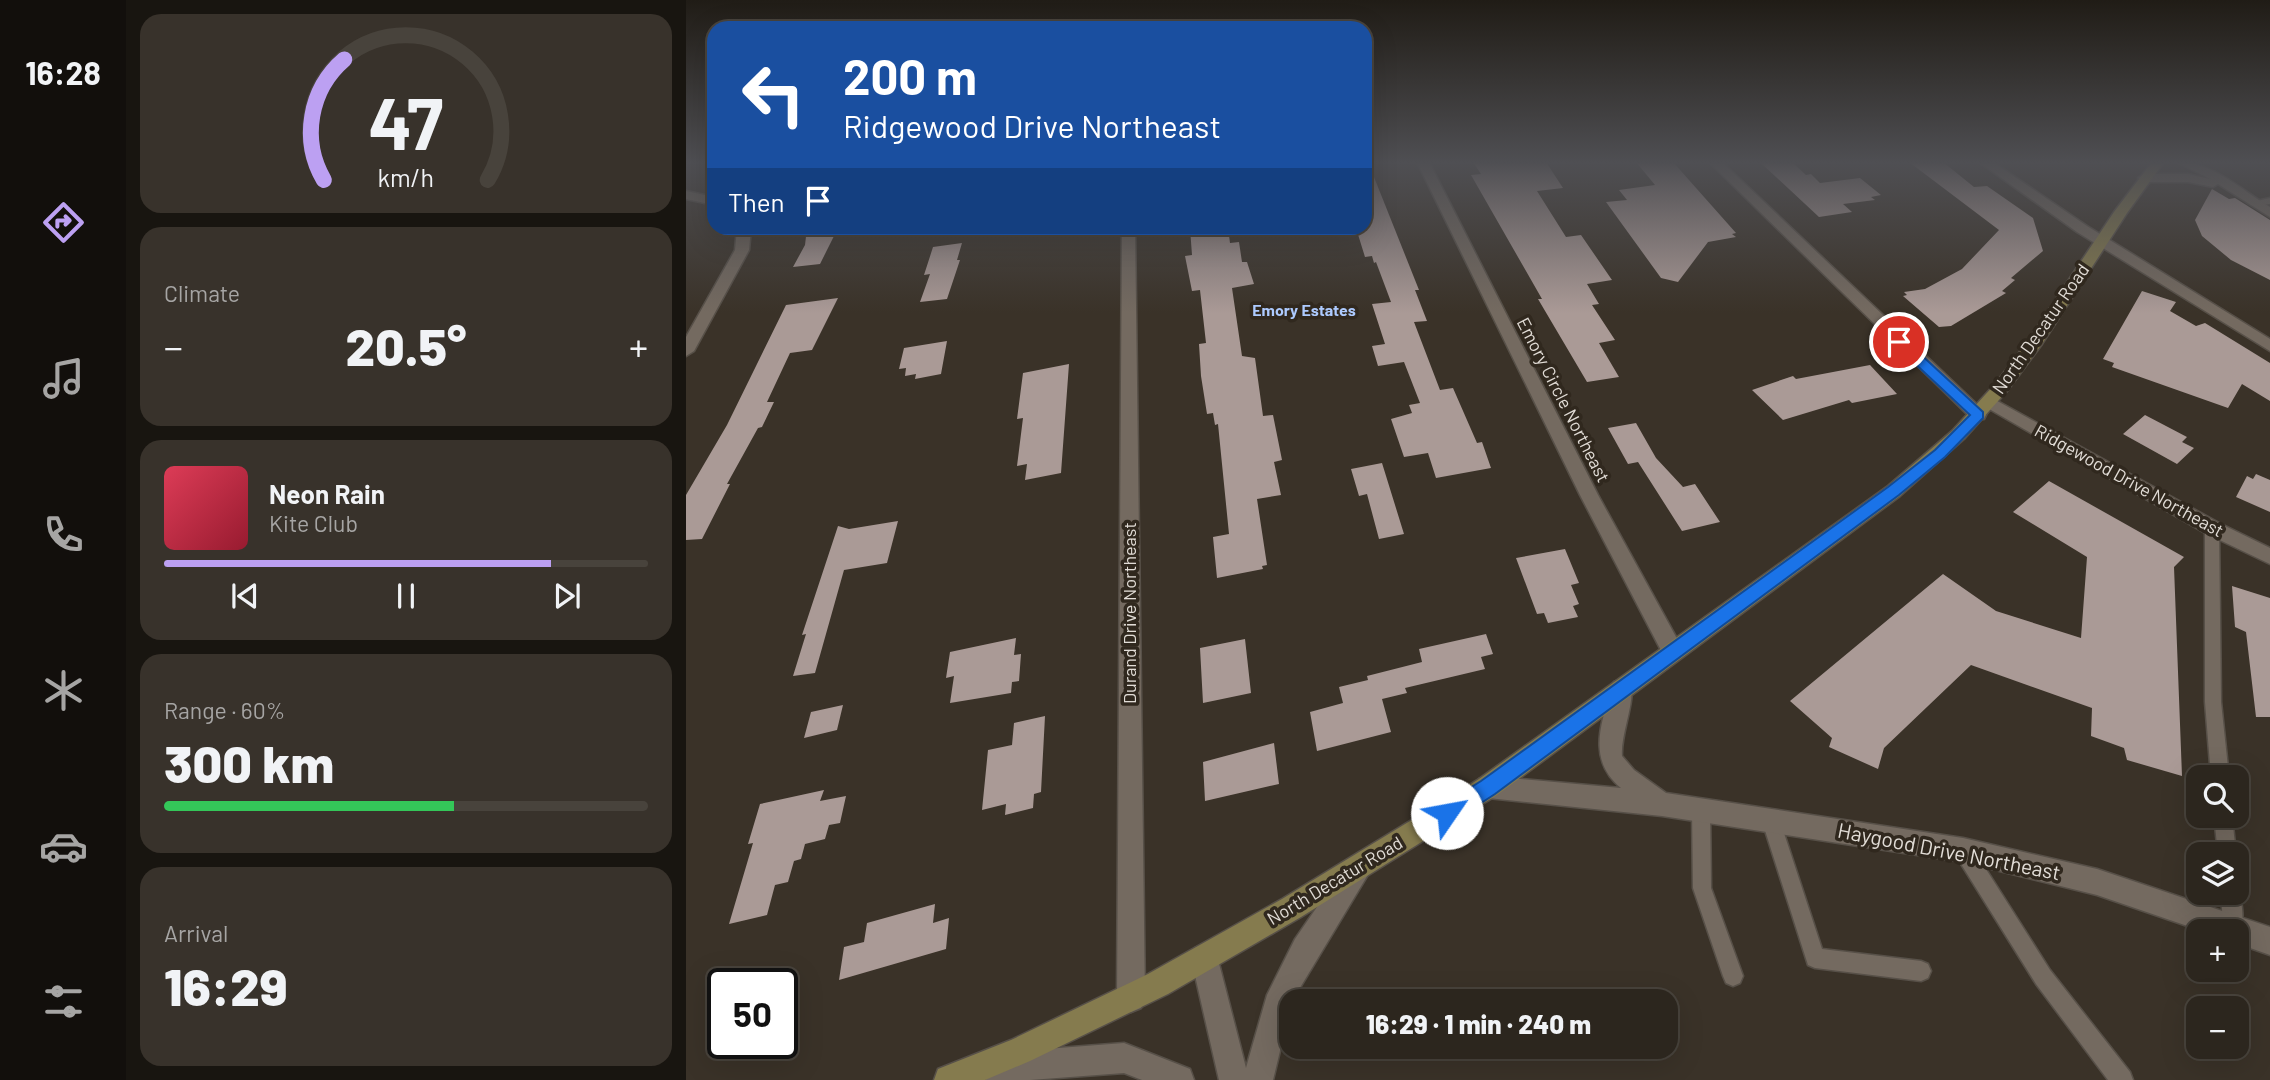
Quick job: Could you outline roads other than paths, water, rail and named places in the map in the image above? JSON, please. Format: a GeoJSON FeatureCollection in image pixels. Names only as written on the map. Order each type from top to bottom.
{"type":"FeatureCollection","features":[{"type":"Feature","properties":{"kind":"main road","name":"North Decatur Road"},"geometry":{"type":"LineString","coordinates":[[949,1080],[1130,998],[1205,958],[1359,868],[1488,787],[1909,479],[1940,454],[1984,409],[2017,368],[2118,212]]}},
{"type":"Feature","properties":{"kind":"street","name":"Emory Circle Northeast"},"geometry":{"type":"LineString","coordinates":[[1448,212],[1590,495],[1673,652]]}},
{"type":"Feature","properties":{"kind":"street","name":"Ridgewood Drive Northeast"},"geometry":{"type":"LineString","coordinates":[[1767,212],[1884,327],[1984,409],[2270,557]]}},
{"type":"Feature","properties":{"kind":"street"},"geometry":{"type":"LineString","coordinates":[[2060,212],[2270,346]]}},
{"type":"Feature","properties":{"kind":"street"},"geometry":{"type":"LineString","coordinates":[[686,351],[743,250],[745,235]]}},
{"type":"Feature","properties":{"kind":"street","name":"Durand Drive Northeast"},"geometry":{"type":"LineString","coordinates":[[1128,235],[1130,998]]}},
{"type":"Feature","properties":{"kind":"street","name":"Haygood Drive Northeast"},"geometry":{"type":"LineString","coordinates":[[1622,689],[1607,747],[1611,761],[1618,773],[1661,804]]}},
{"type":"Feature","properties":{"kind":"street","name":"Haygood Drive Northeast"},"geometry":{"type":"LineString","coordinates":[[1488,787],[1661,804],[1963,850],[2097,882],[2211,919]]}},
{"type":"Feature","properties":{"kind":"street"},"geometry":{"type":"LineString","coordinates":[[1258,1080],[1277,1005],[1305,949],[1359,868]]}},
{"type":"Feature","properties":{"kind":"street","name":"Haygood Drive Northeast"},"geometry":{"type":"LineString","coordinates":[[2249,932],[2270,941]]}},
{"type":"Feature","properties":{"kind":"street"},"geometry":{"type":"LineString","coordinates":[[1205,958],[1234,1080]]}},
{"type":"Feature","properties":{"kind":"street"},"geometry":{"type":"LineString","coordinates":[[978,1069],[1124,1058],[1179,1080]]}},
{"type":"Feature","properties":{"kind":"lane"},"geometry":{"type":"LineString","coordinates":[[2212,528],[2213,702],[2219,765]]}},
{"type":"Feature","properties":{"kind":"lane"},"geometry":{"type":"LineString","coordinates":[[1700,810],[1702,888],[1733,976]]}},
{"type":"Feature","properties":{"kind":"lane"},"geometry":{"type":"LineString","coordinates":[[1771,821],[1815,958],[1921,971]]}},
{"type":"Feature","properties":{"kind":"lane"},"geometry":{"type":"LineString","coordinates":[[1963,850],[2043,977],[2123,1080]]}},
{"type":"Feature","properties":{"kind":"district","name":"Emory Estates"},"geometry":{"type":"Point","coordinates":[1304,310]}}]}
